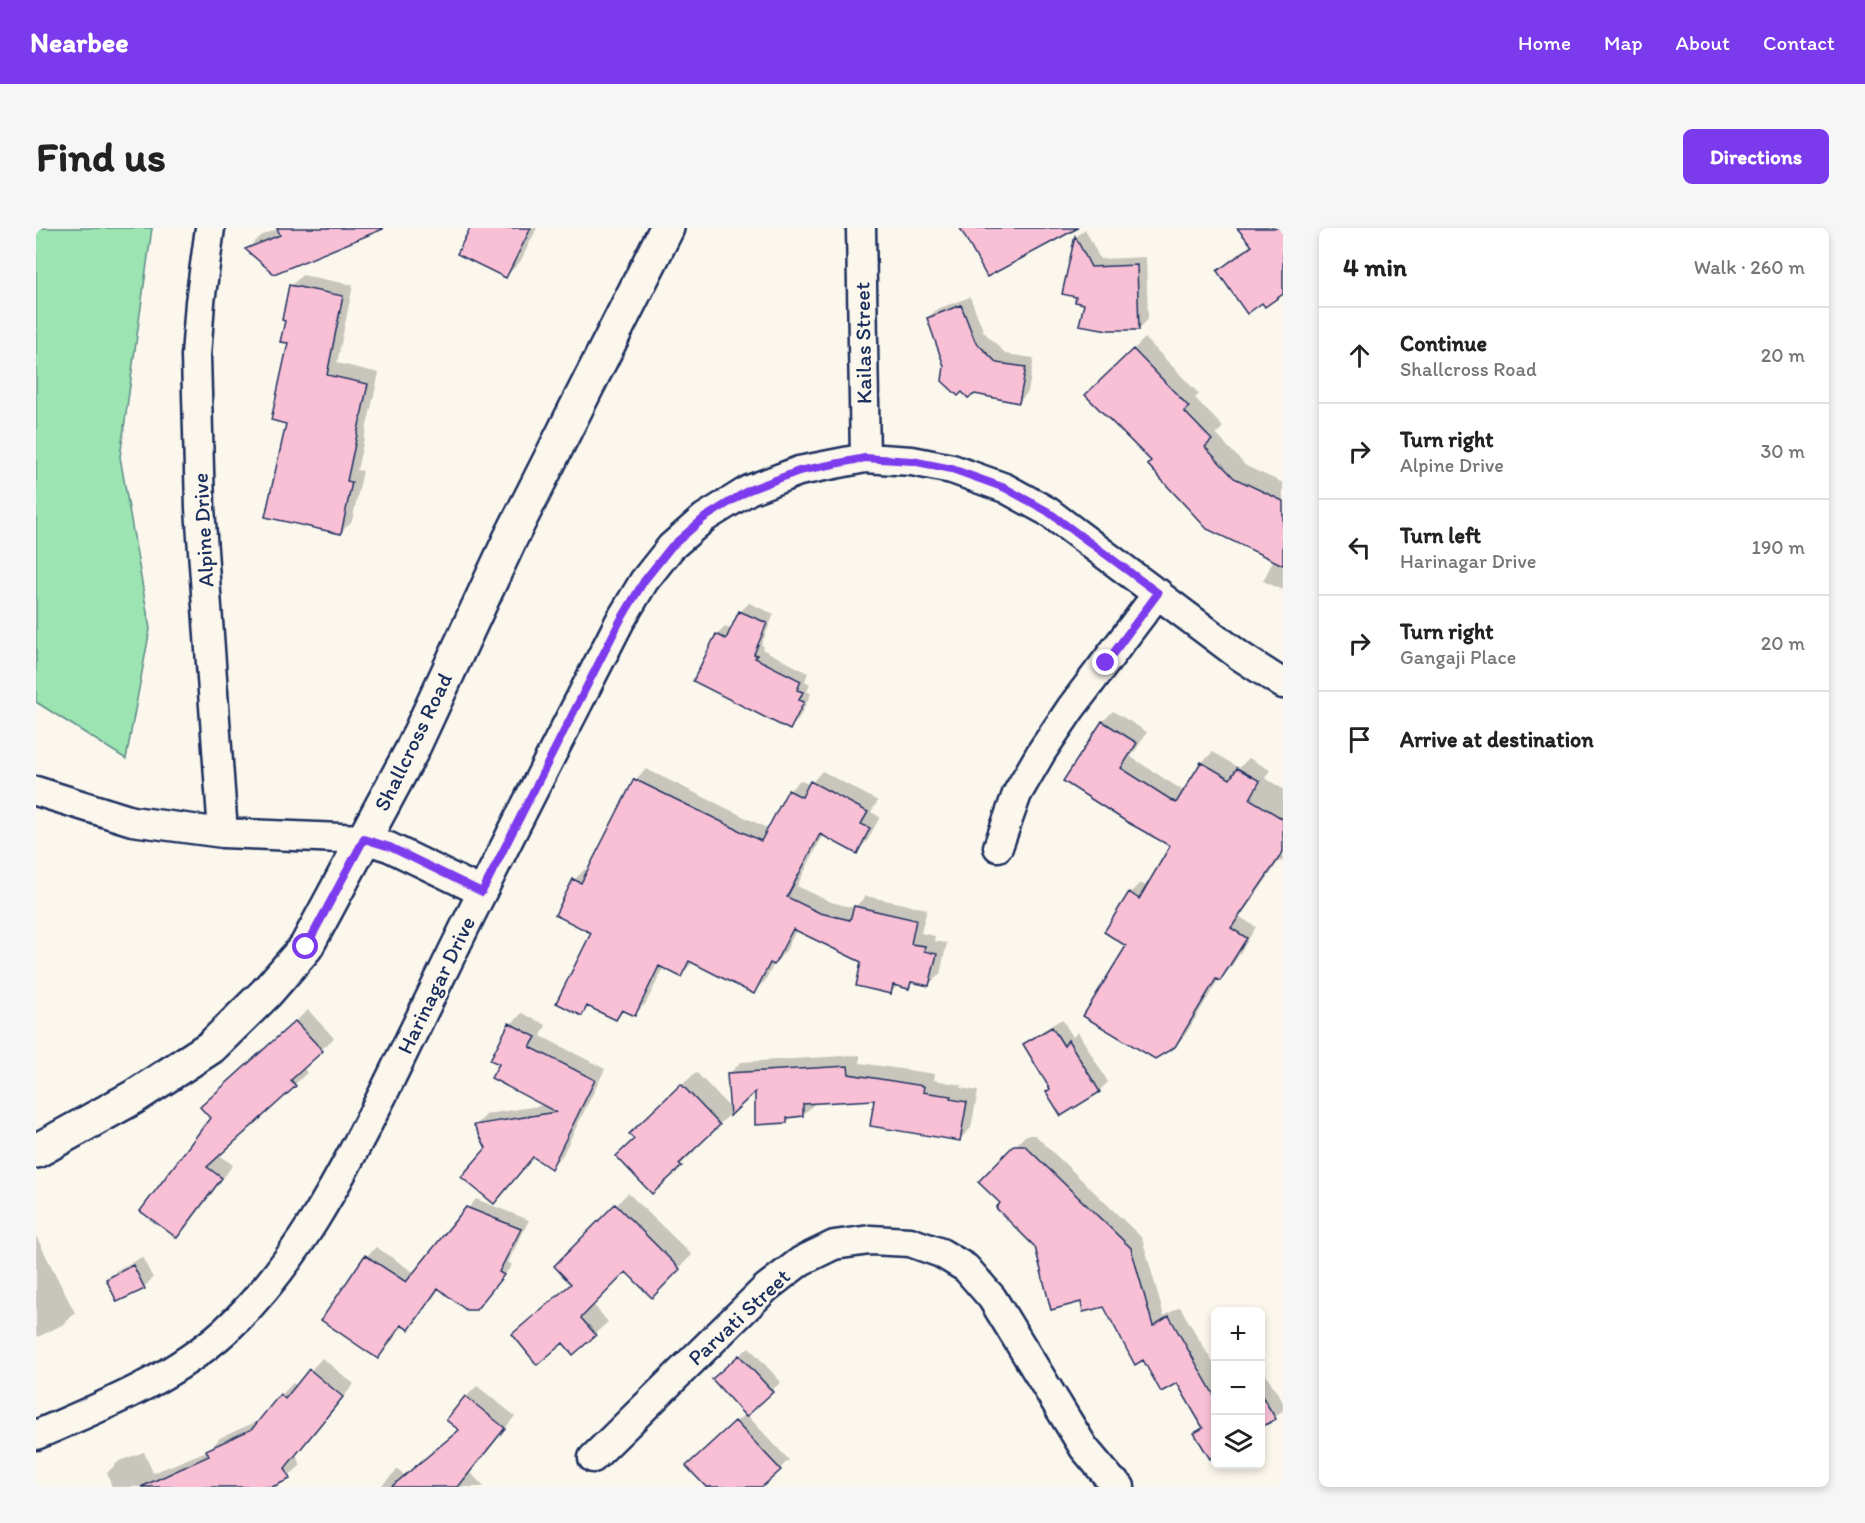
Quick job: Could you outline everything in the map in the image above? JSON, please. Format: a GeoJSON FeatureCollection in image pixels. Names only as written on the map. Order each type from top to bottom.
{"type":"FeatureCollection","features":[{"type":"Feature","properties":{"kind":"street","name":"Alpine Drive"},"geometry":{"type":"LineString","coordinates":[[210,228],[196,356],[200,508],[223,833]]}},
{"type":"Feature","properties":{"kind":"street","name":"Shallcross Road"},"geometry":{"type":"LineString","coordinates":[[36,1151],[134,1097],[211,1047],[266,993],[306,947],[411,752],[510,539],[667,228]]}},
{"type":"Feature","properties":{"kind":"street","name":"Kailas Street"},"geometry":{"type":"LineString","coordinates":[[861,228],[865,458]]}},
{"type":"Feature","properties":{"kind":"street","name":"Harinagar Drive"},"geometry":{"type":"LineString","coordinates":[[36,1435],[135,1392],[182,1365],[225,1331],[260,1296],[294,1252],[326,1203],[370,1120],[482,892],[620,621],[644,581],[671,547],[704,518],[749,490],[799,471],[865,458],[912,461],[952,469],[1005,488],[1047,511],[1240,656],[1283,684]]}},
{"type":"Feature","properties":{"kind":"street"},"geometry":{"type":"LineString","coordinates":[[998,847],[1017,794],[1042,751],[1071,708],[1158,593]]}},
{"type":"Feature","properties":{"kind":"street"},"geometry":{"type":"LineString","coordinates":[[36,791],[132,821],[223,833],[364,839],[390,847],[482,892]]}},
{"type":"Feature","properties":{"kind":"street","name":"Parvati Street"},"geometry":{"type":"LineString","coordinates":[[593,1458],[766,1288],[801,1261],[834,1245],[870,1240],[910,1242],[941,1253],[966,1268],[992,1298],[1084,1448],[1111,1480],[1120,1487]]}},
{"type":"Feature","properties":{"kind":"green space"},"geometry":{"type":"Polygon","coordinates":[[[36,228],[152,228],[120,457],[150,629],[126,759],[36,702],[36,228]]]}},
{"type":"Feature","properties":{"kind":"building"},"geometry":{"type":"Polygon","coordinates":[[[277,228],[383,229],[274,274],[245,249],[280,235],[277,228]]]}},
{"type":"Feature","properties":{"kind":"building"},"geometry":{"type":"Polygon","coordinates":[[[470,228],[531,228],[506,278],[457,254],[470,228]]]}},
{"type":"Feature","properties":{"kind":"building"},"geometry":{"type":"Polygon","coordinates":[[[960,228],[1078,228],[987,277],[960,228]]]}},
{"type":"Feature","properties":{"kind":"building"},"geometry":{"type":"Polygon","coordinates":[[[1237,228],[1283,228],[1283,294],[1265,307],[1262,303],[1247,314],[1217,271],[1252,246],[1237,228]]]}},
{"type":"Feature","properties":{"kind":"building"},"geometry":{"type":"Polygon","coordinates":[[[1075,236],[1091,267],[1137,265],[1139,330],[1108,330],[1079,325],[1084,304],[1075,302],[1076,297],[1062,294],[1075,236]]]}},
{"type":"Feature","properties":{"kind":"building"},"geometry":{"type":"Polygon","coordinates":[[[289,285],[343,296],[327,375],[368,384],[347,481],[352,482],[341,534],[265,517],[286,424],[271,420],[288,343],[280,342],[289,285]]]}},
{"type":"Feature","properties":{"kind":"building"},"geometry":{"type":"Polygon","coordinates":[[[961,305],[975,341],[997,363],[1026,367],[1019,403],[975,394],[968,398],[962,392],[958,396],[942,381],[944,366],[927,318],[961,305]]]}},
{"type":"Feature","properties":{"kind":"building"},"geometry":{"type":"Polygon","coordinates":[[[1133,349],[1189,407],[1184,411],[1212,440],[1205,447],[1234,478],[1283,501],[1283,565],[1207,529],[1147,464],[1151,461],[1085,395],[1133,349]]]}},
{"type":"Feature","properties":{"kind":"building"},"geometry":{"type":"Polygon","coordinates":[[[739,611],[767,623],[754,654],[757,655],[755,658],[801,681],[797,690],[803,692],[799,700],[804,702],[790,730],[693,681],[716,634],[726,639],[739,611]]]}},
{"type":"Feature","properties":{"kind":"building"},"geometry":{"type":"Polygon","coordinates":[[[1102,721],[1137,743],[1121,768],[1176,803],[1201,762],[1230,779],[1237,768],[1260,781],[1250,799],[1283,819],[1283,852],[1231,928],[1247,938],[1220,981],[1216,979],[1175,1047],[1155,1059],[1083,1016],[1126,946],[1104,932],[1129,892],[1139,899],[1170,846],[1127,822],[1063,781],[1102,721]]]}},
{"type":"Feature","properties":{"kind":"building"},"geometry":{"type":"Polygon","coordinates":[[[634,779],[761,841],[788,790],[802,797],[810,781],[868,812],[861,824],[870,828],[857,854],[820,834],[787,897],[820,913],[850,920],[854,906],[916,920],[911,944],[925,946],[924,951],[937,954],[929,986],[911,982],[909,989],[893,985],[891,994],[856,986],[861,962],[793,929],[774,965],[770,963],[754,994],[689,961],[681,977],[659,966],[635,1016],[622,1010],[616,1020],[587,1006],[582,1016],[556,1003],[591,933],[555,915],[573,879],[581,883],[634,779]]]}},
{"type":"Feature","properties":{"kind":"building"},"geometry":{"type":"Polygon","coordinates":[[[295,1021],[323,1051],[291,1080],[296,1086],[207,1167],[222,1178],[177,1238],[140,1211],[210,1118],[200,1107],[295,1021]]]}},
{"type":"Feature","properties":{"kind":"building"},"geometry":{"type":"Polygon","coordinates":[[[509,1023],[536,1037],[530,1047],[595,1080],[551,1169],[533,1157],[494,1204],[461,1177],[486,1148],[474,1125],[556,1112],[491,1078],[499,1064],[490,1060],[509,1023]]]}},
{"type":"Feature","properties":{"kind":"building"},"geometry":{"type":"Polygon","coordinates":[[[1052,1027],[1064,1046],[1068,1040],[1100,1092],[1061,1116],[1046,1092],[1050,1089],[1023,1044],[1052,1027]]]}},
{"type":"Feature","properties":{"kind":"building"},"geometry":{"type":"Polygon","coordinates":[[[848,1066],[849,1074],[924,1086],[923,1092],[951,1096],[950,1099],[967,1102],[960,1141],[870,1126],[874,1100],[803,1104],[803,1116],[787,1118],[787,1123],[755,1125],[755,1092],[730,1116],[727,1073],[848,1066]]]}},
{"type":"Feature","properties":{"kind":"building"},"geometry":{"type":"Polygon","coordinates":[[[681,1084],[720,1125],[679,1164],[682,1166],[652,1194],[616,1156],[634,1139],[629,1134],[681,1084]]]}},
{"type":"Feature","properties":{"kind":"building"},"geometry":{"type":"Polygon","coordinates":[[[1014,1145],[1024,1145],[1131,1248],[1153,1326],[1169,1316],[1211,1390],[1211,1458],[1194,1433],[1203,1428],[1177,1383],[1161,1392],[1143,1360],[1135,1365],[1104,1307],[1083,1312],[1081,1302],[1051,1310],[1035,1247],[996,1208],[1000,1203],[978,1182],[1014,1145]]]}},
{"type":"Feature","properties":{"kind":"building"},"geometry":{"type":"Polygon","coordinates":[[[615,1204],[680,1269],[652,1298],[626,1272],[581,1318],[596,1335],[573,1355],[563,1343],[537,1365],[512,1334],[571,1284],[554,1266],[615,1204]]]}},
{"type":"Feature","properties":{"kind":"building"},"geometry":{"type":"Polygon","coordinates":[[[466,1207],[521,1229],[499,1272],[504,1275],[476,1310],[466,1310],[438,1288],[409,1330],[401,1325],[378,1359],[321,1320],[365,1255],[406,1282],[466,1207]]]}},
{"type":"Feature","properties":{"kind":"building"},"geometry":{"type":"Polygon","coordinates":[[[133,1265],[145,1289],[117,1302],[106,1279],[133,1265]]]}},
{"type":"Feature","properties":{"kind":"building"},"geometry":{"type":"Polygon","coordinates":[[[739,1355],[773,1392],[746,1417],[712,1379],[739,1355]]]}},
{"type":"Feature","properties":{"kind":"building"},"geometry":{"type":"Polygon","coordinates":[[[309,1369],[343,1397],[285,1468],[290,1479],[272,1487],[141,1487],[209,1456],[206,1450],[252,1429],[280,1394],[285,1399],[309,1369]]]}},
{"type":"Feature","properties":{"kind":"building"},"geometry":{"type":"Polygon","coordinates":[[[465,1396],[505,1428],[458,1487],[391,1487],[459,1430],[446,1420],[465,1396]]]}},
{"type":"Feature","properties":{"kind":"building"},"geometry":{"type":"Polygon","coordinates":[[[1265,1401],[1276,1419],[1265,1425],[1265,1401]]]}},
{"type":"Feature","properties":{"kind":"building"},"geometry":{"type":"Polygon","coordinates":[[[735,1421],[781,1470],[762,1487],[706,1487],[686,1466],[735,1421]]]}},
{"type":"Feature","properties":{"kind":"route"},"geometry":{"type":"LineString","coordinates":[[306,947],[364,839],[390,847],[482,892],[620,621],[644,581],[671,547],[704,518],[749,490],[799,471],[865,458],[912,461],[952,469],[1005,488],[1047,511],[1158,593],[1106,663]]}}]}
